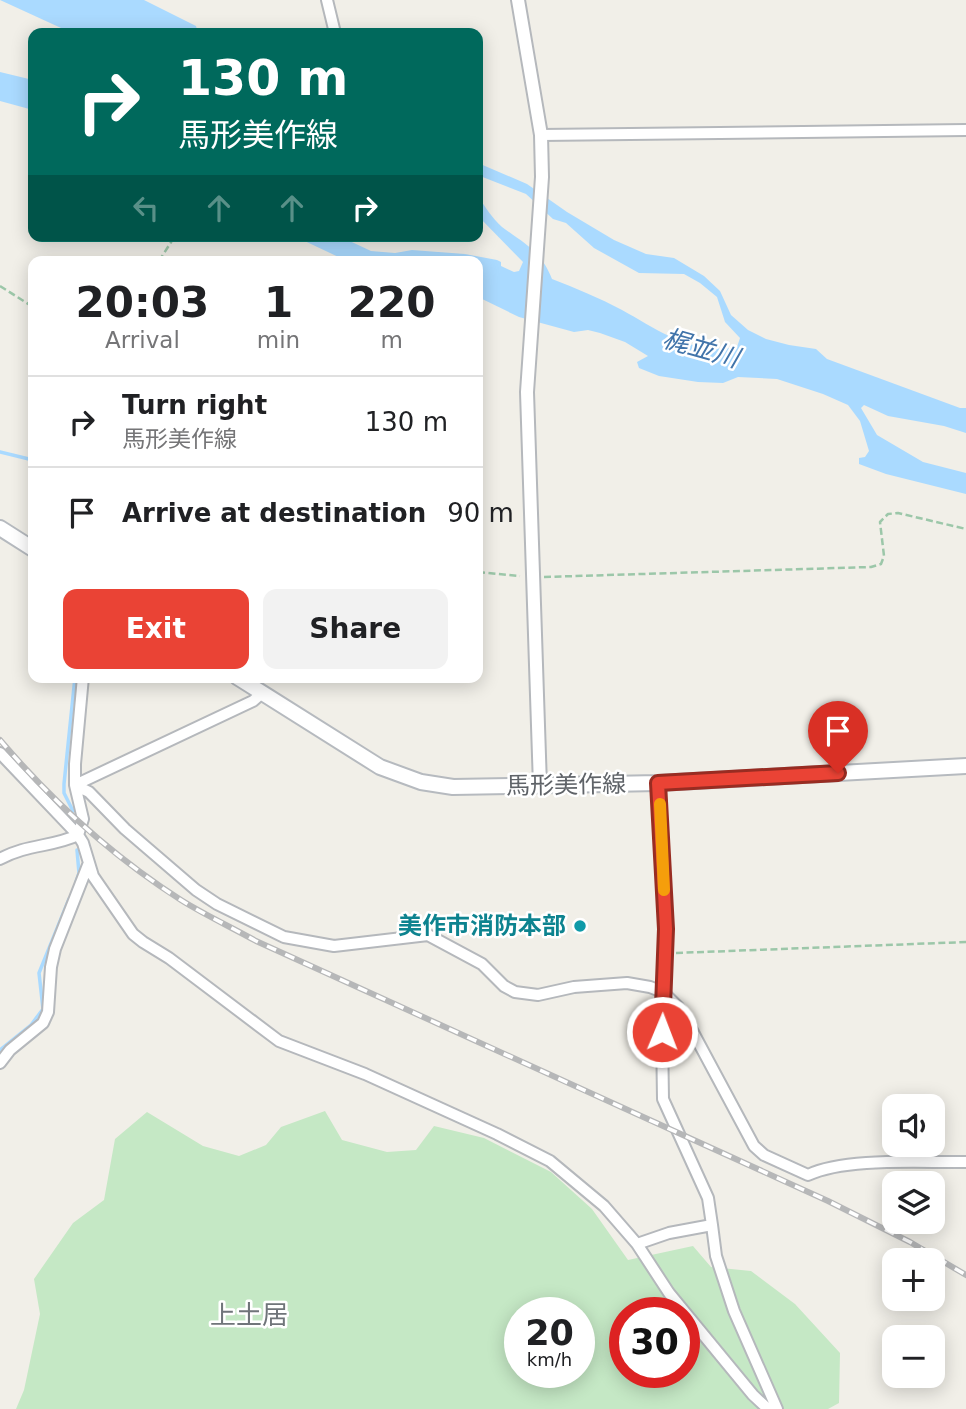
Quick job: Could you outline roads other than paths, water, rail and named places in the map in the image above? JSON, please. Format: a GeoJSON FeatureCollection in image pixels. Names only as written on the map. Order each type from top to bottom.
{"type":"FeatureCollection","features":[{"type":"Feature","properties":{"kind":"main road"},"geometry":{"type":"LineString","coordinates":[[0,528],[28,546]]}},
{"type":"Feature","properties":{"kind":"main road","name":"馬形美作線"},"geometry":{"type":"LineString","coordinates":[[246,683],[380,767],[421,782],[453,787],[658,783],[966,766]]}},
{"type":"Feature","properties":{"kind":"street"},"geometry":{"type":"LineString","coordinates":[[327,0],[334,28]]}},
{"type":"Feature","properties":{"kind":"street"},"geometry":{"type":"LineString","coordinates":[[518,0],[541,135],[542,177],[527,393],[540,786]]}},
{"type":"Feature","properties":{"kind":"street"},"geometry":{"type":"LineString","coordinates":[[541,135],[966,130]]}},
{"type":"Feature","properties":{"kind":"street"},"geometry":{"type":"LineString","coordinates":[[0,859],[30,846],[78,835],[83,819],[75,785],[75,764],[82,683]]}},
{"type":"Feature","properties":{"kind":"street"},"geometry":{"type":"LineString","coordinates":[[75,785],[253,701],[262,693]]}},
{"type":"Feature","properties":{"kind":"street"},"geometry":{"type":"LineString","coordinates":[[0,753],[78,835],[93,876],[133,934],[181,966],[279,1041],[365,1074],[550,1161],[604,1206],[637,1244],[669,1293],[753,1395],[768,1409]]}},
{"type":"Feature","properties":{"kind":"street"},"geometry":{"type":"LineString","coordinates":[[658,783],[666,953],[661,1078],[663,1099],[708,1198],[716,1256],[734,1311],[777,1409]]}},
{"type":"Feature","properties":{"kind":"street"},"geometry":{"type":"LineString","coordinates":[[75,785],[89,792],[125,829],[196,890],[217,904],[284,937],[334,946],[428,935],[482,964],[504,986],[515,992],[538,995],[574,987],[627,983],[663,992],[687,1021],[754,1146],[764,1155],[808,1175],[848,1165],[966,1162]]}},
{"type":"Feature","properties":{"kind":"street"},"geometry":{"type":"LineString","coordinates":[[0,1063],[10,1050],[43,1023],[48,1012],[55,949],[88,865]]}},
{"type":"Feature","properties":{"kind":"street"},"geometry":{"type":"LineString","coordinates":[[637,1244],[669,1233],[712,1225]]}},
{"type":"Feature","properties":{"kind":"water"},"geometry":{"type":"Polygon","coordinates":[[[0,0],[144,0],[197,28],[61,28],[0,0]]]}},
{"type":"Feature","properties":{"kind":"water"},"geometry":{"type":"Polygon","coordinates":[[[0,72],[28,79],[28,109],[0,101],[0,72]]]}},
{"type":"Feature","properties":{"kind":"water","name":"梶並川"},"geometry":{"type":"Polygon","coordinates":[[[483,165],[527,184],[614,240],[646,254],[674,258],[704,276],[720,291],[731,315],[748,330],[766,339],[816,349],[827,359],[966,408],[966,433],[944,426],[888,416],[864,405],[861,408],[877,435],[923,462],[966,473],[966,494],[886,474],[859,464],[859,458],[865,457],[869,451],[860,421],[848,405],[823,394],[777,379],[738,377],[723,383],[659,376],[639,368],[637,362],[648,356],[625,342],[588,330],[574,332],[519,317],[483,299],[483,257],[497,260],[501,262],[501,266],[514,272],[519,271],[523,262],[483,221],[483,203],[502,227],[543,261],[552,279],[605,301],[663,333],[690,344],[720,349],[737,347],[740,338],[725,322],[717,297],[700,283],[684,274],[639,273],[594,248],[566,223],[553,219],[526,194],[483,177],[483,165]]]}},
{"type":"Feature","properties":{"kind":"water"},"geometry":{"type":"Polygon","coordinates":[[[307,242],[352,242],[371,251],[395,253],[412,250],[476,256],[336,256],[307,242]]]}},
{"type":"Feature","properties":{"kind":"waterway"},"geometry":{"type":"LineString","coordinates":[[0,452],[28,459]]}},
{"type":"Feature","properties":{"kind":"waterway"},"geometry":{"type":"LineString","coordinates":[[73,811],[64,793],[64,784],[74,683]]}},
{"type":"Feature","properties":{"kind":"waterway"},"geometry":{"type":"LineString","coordinates":[[76,882],[79,873],[77,850]]}},
{"type":"Feature","properties":{"kind":"waterway"},"geometry":{"type":"LineString","coordinates":[[0,1050],[31,1025],[43,1009],[39,973],[69,899]]}},
{"type":"Feature","properties":{"kind":"railway"},"geometry":{"type":"LineString","coordinates":[[0,740],[62,806],[107,846],[199,911],[256,941],[828,1201],[910,1242],[966,1275]]}},
{"type":"Feature","properties":{"kind":"place","name":"美作市消防本部"},"geometry":{"type":"Point","coordinates":[580,926]}},
{"type":"Feature","properties":{"kind":"district","name":"上土居"},"geometry":{"type":"Point","coordinates":[249,1315]}}]}
